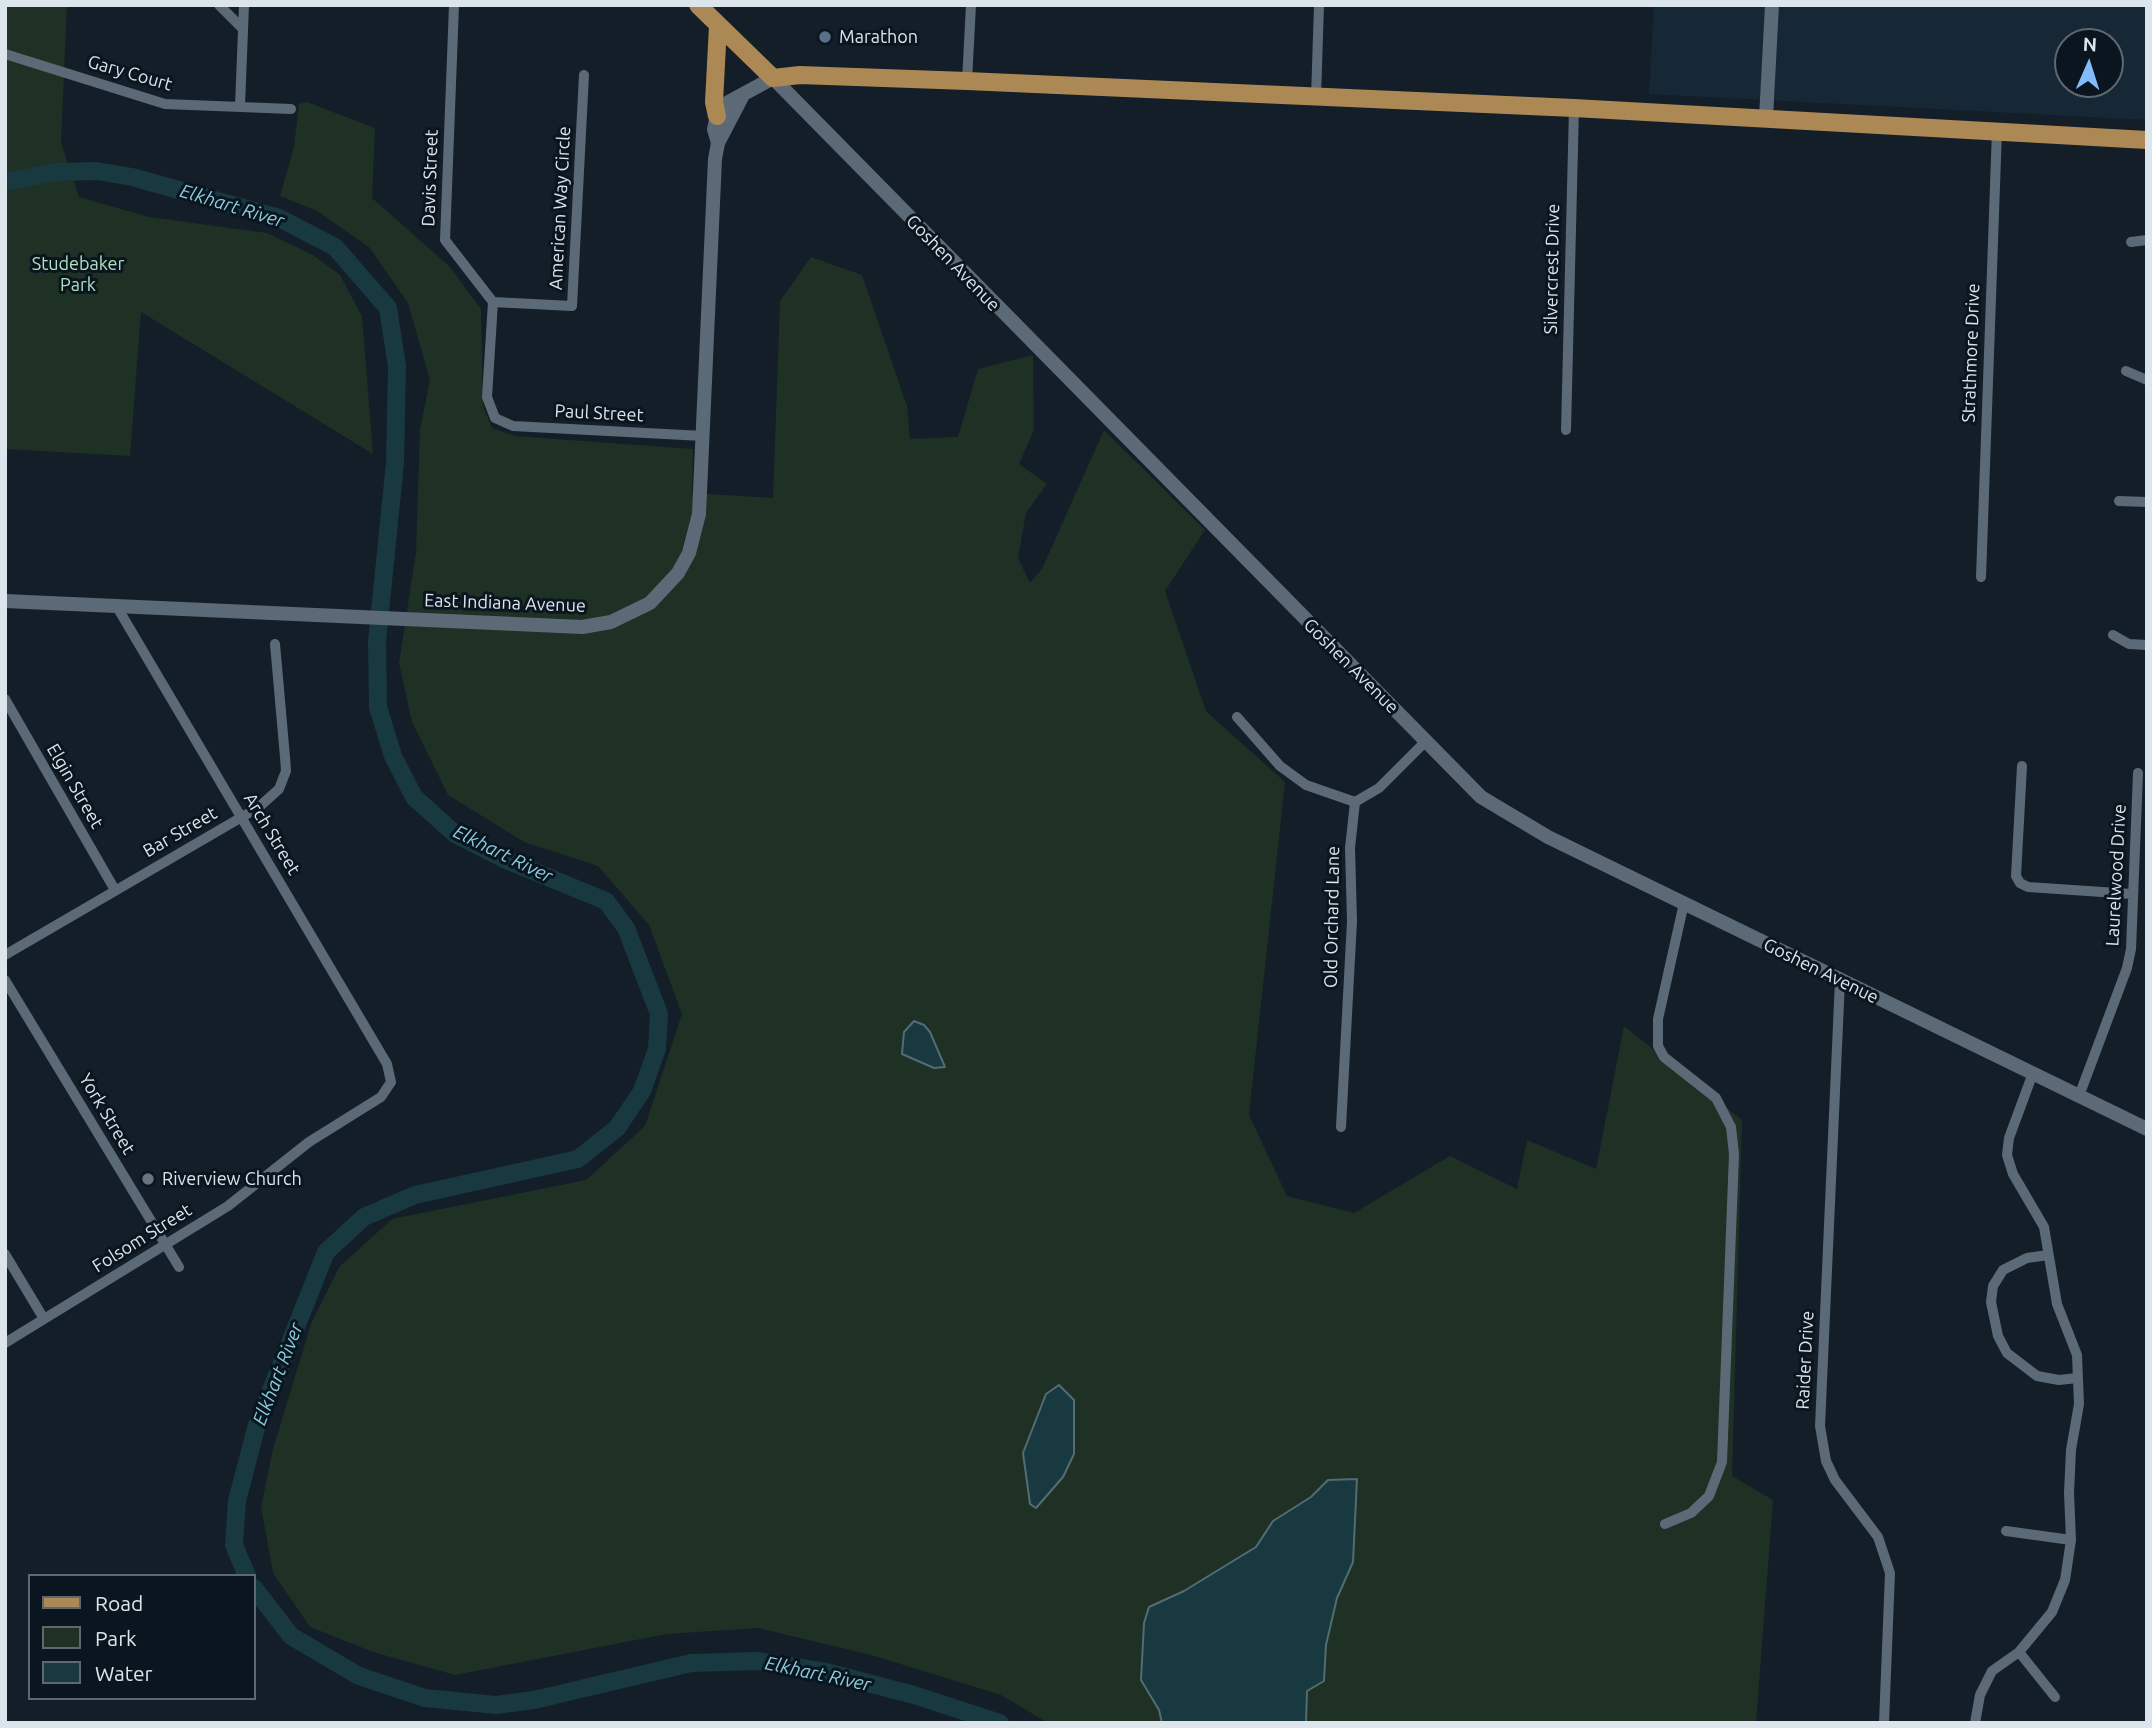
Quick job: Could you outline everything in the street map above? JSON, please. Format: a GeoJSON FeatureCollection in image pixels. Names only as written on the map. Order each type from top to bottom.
{"type":"FeatureCollection","features":[{"type":"Feature","properties":{"kind":"main road","name":"Goshen Avenue"},"geometry":{"type":"LineString","coordinates":[[698,5],[773,78]]}},
{"type":"Feature","properties":{"kind":"main road"},"geometry":{"type":"LineString","coordinates":[[717,116],[714,102],[718,26]]}},
{"type":"Feature","properties":{"kind":"main road"},"geometry":{"type":"LineString","coordinates":[[773,78],[800,75],[967,81],[1574,108],[2147,139]]}},
{"type":"Feature","properties":{"kind":"street"},"geometry":{"type":"LineString","coordinates":[[219,5],[243,29]]}},
{"type":"Feature","properties":{"kind":"street"},"geometry":{"type":"LineString","coordinates":[[240,106],[244,5]]}},
{"type":"Feature","properties":{"kind":"street","name":"Davis Street"},"geometry":{"type":"LineString","coordinates":[[454,5],[445,240],[493,302]]}},
{"type":"Feature","properties":{"kind":"street"},"geometry":{"type":"LineString","coordinates":[[967,81],[971,5]]}},
{"type":"Feature","properties":{"kind":"street"},"geometry":{"type":"LineString","coordinates":[[1316,97],[1318,5]]}},
{"type":"Feature","properties":{"kind":"street"},"geometry":{"type":"LineString","coordinates":[[1766,118],[1772,5]]}},
{"type":"Feature","properties":{"kind":"street","name":"Gary Court"},"geometry":{"type":"LineString","coordinates":[[5,54],[165,104],[291,109]]}},
{"type":"Feature","properties":{"kind":"street","name":"American Way Circle"},"geometry":{"type":"LineString","coordinates":[[493,302],[572,306],[584,75]]}},
{"type":"Feature","properties":{"kind":"street"},"geometry":{"type":"LineString","coordinates":[[717,116],[725,104],[773,78]]}},
{"type":"Feature","properties":{"kind":"street","name":"Goshen Avenue"},"geometry":{"type":"LineString","coordinates":[[773,78],[1481,797],[1509,815],[2147,1129]]}},
{"type":"Feature","properties":{"kind":"street","name":"East Indiana Avenue"},"geometry":{"type":"LineString","coordinates":[[718,143],[742,97]]}},
{"type":"Feature","properties":{"kind":"street","name":"Silvercrest Drive"},"geometry":{"type":"LineString","coordinates":[[1566,430],[1574,108]]}},
{"type":"Feature","properties":{"kind":"street","name":"East Indiana Avenue"},"geometry":{"type":"LineString","coordinates":[[5,601],[582,627],[611,622],[650,603],[678,573],[689,553],[699,514],[718,143],[714,129],[717,116]]}},
{"type":"Feature","properties":{"kind":"street","name":"Strathmore Drive"},"geometry":{"type":"LineString","coordinates":[[1981,576],[1997,130]]}},
{"type":"Feature","properties":{"kind":"street"},"geometry":{"type":"LineString","coordinates":[[2131,242],[2147,240]]}},
{"type":"Feature","properties":{"kind":"street","name":"Paul Street"},"geometry":{"type":"LineString","coordinates":[[493,302],[486,397],[495,418],[513,426],[703,436]]}},
{"type":"Feature","properties":{"kind":"street"},"geometry":{"type":"LineString","coordinates":[[2126,371],[2147,380]]}},
{"type":"Feature","properties":{"kind":"street"},"geometry":{"type":"LineString","coordinates":[[2119,501],[2147,502]]}},
{"type":"Feature","properties":{"kind":"street","name":"Arch Street"},"geometry":{"type":"LineString","coordinates":[[117,607],[387,1064],[391,1082]]}},
{"type":"Feature","properties":{"kind":"street"},"geometry":{"type":"LineString","coordinates":[[2113,635],[2129,644],[2147,645]]}},
{"type":"Feature","properties":{"kind":"street","name":"Bar Street"},"geometry":{"type":"LineString","coordinates":[[5,955],[241,817],[271,798],[279,789],[286,771],[275,644]]}},
{"type":"Feature","properties":{"kind":"street","name":"Elgin Street"},"geometry":{"type":"LineString","coordinates":[[5,699],[116,890]]}},
{"type":"Feature","properties":{"kind":"street"},"geometry":{"type":"LineString","coordinates":[[1237,717],[1280,766],[1306,785],[1355,802],[1379,788],[1425,742]]}},
{"type":"Feature","properties":{"kind":"street"},"geometry":{"type":"LineString","coordinates":[[2022,766],[2016,876],[2020,883],[2028,887],[2132,894]]}},
{"type":"Feature","properties":{"kind":"street","name":"Laurelwood Drive"},"geometry":{"type":"LineString","coordinates":[[2079,1096],[2127,968],[2131,949],[2138,773]]}},
{"type":"Feature","properties":{"kind":"street","name":"Old Orchard Lane"},"geometry":{"type":"LineString","coordinates":[[1340,1126],[1352,921],[1350,848],[1355,802]]}},
{"type":"Feature","properties":{"kind":"street"},"geometry":{"type":"LineString","coordinates":[[1664,1524],[1691,1513],[1709,1496],[1722,1462],[1734,1154],[1731,1127],[1716,1098],[1664,1056],[1658,1046],[1658,1019],[1684,902]]}},
{"type":"Feature","properties":{"kind":"street","name":"York Street"},"geometry":{"type":"LineString","coordinates":[[5,980],[179,1267]]}},
{"type":"Feature","properties":{"kind":"street","name":"Raider Drive"},"geometry":{"type":"LineString","coordinates":[[1840,980],[1820,1426],[1826,1461],[1835,1480],[1878,1537],[1888,1564],[1884,1723]]}},
{"type":"Feature","properties":{"kind":"street"},"geometry":{"type":"LineString","coordinates":[[1975,1723],[1980,1695],[1992,1671],[2019,1652],[2052,1612],[2065,1580],[2071,1540],[2070,1450],[2079,1404],[2077,1355],[2057,1304],[2044,1227],[2013,1174],[2007,1155],[2008,1138],[2033,1073]]}},
{"type":"Feature","properties":{"kind":"street","name":"Folsom Street"},"geometry":{"type":"LineString","coordinates":[[5,1343],[228,1206],[309,1142],[381,1097],[391,1082]]}},
{"type":"Feature","properties":{"kind":"street"},"geometry":{"type":"LineString","coordinates":[[5,1255],[44,1319]]}},
{"type":"Feature","properties":{"kind":"street"},"geometry":{"type":"LineString","coordinates":[[2048,1255],[2027,1258],[2003,1270],[1993,1286],[1992,1302],[1998,1336],[2007,1353],[2037,1376],[2059,1380],[2077,1378]]}},
{"type":"Feature","properties":{"kind":"street"},"geometry":{"type":"LineString","coordinates":[[2006,1531],[2071,1540]]}},
{"type":"Feature","properties":{"kind":"street"},"geometry":{"type":"LineString","coordinates":[[2019,1652],[2055,1697]]}},
{"type":"Feature","properties":{"kind":"shaded area"},"geometry":{"type":"Polygon","coordinates":[[[1654,5],[2147,5],[2147,120],[1649,94],[1654,5]]]}},
{"type":"Feature","properties":{"kind":"green space","name":"Studebaker Park"},"geometry":{"type":"Polygon","coordinates":[[[5,5],[67,5],[61,142],[79,197],[149,217],[267,233],[313,255],[340,275],[362,316],[373,454],[141,312],[130,456],[5,449],[5,5]]]}},
{"type":"Feature","properties":{"kind":"green space"},"geometry":{"type":"Polygon","coordinates":[[[307,102],[375,128],[372,198],[450,267],[481,309],[483,406],[492,428],[515,436],[693,449],[692,493],[773,498],[780,301],[811,257],[862,275],[907,406],[910,439],[958,437],[978,369],[1033,355],[1034,430],[1019,464],[1047,484],[1026,513],[1018,558],[1030,583],[1042,569],[1104,430],[1205,530],[1165,591],[1206,711],[1285,782],[1249,1115],[1287,1196],[1354,1213],[1450,1156],[1517,1189],[1527,1140],[1596,1169],[1624,1026],[1742,1120],[1732,1476],[1773,1500],[1756,1723],[1048,1723],[1001,1695],[871,1655],[758,1628],[667,1634],[455,1675],[373,1652],[310,1627],[273,1573],[261,1507],[273,1449],[311,1324],[340,1266],[392,1219],[586,1180],[645,1126],[682,1014],[649,925],[598,866],[524,842],[448,795],[412,722],[399,663],[416,552],[420,429],[430,380],[408,303],[369,247],[317,211],[280,196],[294,147],[299,104],[307,102]]]}},
{"type":"Feature","properties":{"kind":"water"},"geometry":{"type":"Polygon","coordinates":[[[914,1021],[924,1025],[930,1032],[945,1067],[934,1068],[902,1054],[904,1032],[914,1021]]]}},
{"type":"Feature","properties":{"kind":"water"},"geometry":{"type":"Polygon","coordinates":[[[1059,1385],[1074,1400],[1074,1454],[1063,1477],[1036,1508],[1030,1504],[1023,1453],[1046,1394],[1059,1385]]]}},
{"type":"Feature","properties":{"kind":"water"},"geometry":{"type":"Polygon","coordinates":[[[1357,1479],[1353,1562],[1337,1598],[1326,1645],[1324,1681],[1307,1691],[1306,1723],[1162,1723],[1159,1710],[1141,1680],[1144,1623],[1149,1607],[1184,1591],[1256,1547],[1273,1521],[1311,1497],[1328,1480],[1357,1479]]]}},
{"type":"Feature","properties":{"kind":"waterway","name":"Elkhart River"},"geometry":{"type":"LineString","coordinates":[[5,182],[56,172],[97,171],[132,177],[279,218],[335,247],[388,308],[397,366],[395,463],[377,641],[378,707],[393,756],[414,797],[455,834],[506,860],[606,901],[626,928],[659,1014],[657,1049],[642,1091],[617,1128],[578,1159],[415,1195],[364,1217],[326,1252],[256,1428],[237,1501],[234,1545],[246,1574]]}},
{"type":"Feature","properties":{"kind":"waterway","name":"Elkhart River"},"geometry":{"type":"LineString","coordinates":[[256,1591],[291,1636],[359,1676],[425,1698],[496,1705],[534,1700],[691,1663],[757,1661],[826,1672],[914,1695],[1000,1723]]}},
{"type":"Feature","properties":{"kind":"place","name":"Marathon"},"geometry":{"type":"Point","coordinates":[825,37]}},
{"type":"Feature","properties":{"kind":"place","name":"Riverview Church"},"geometry":{"type":"Point","coordinates":[148,1179]}}]}
